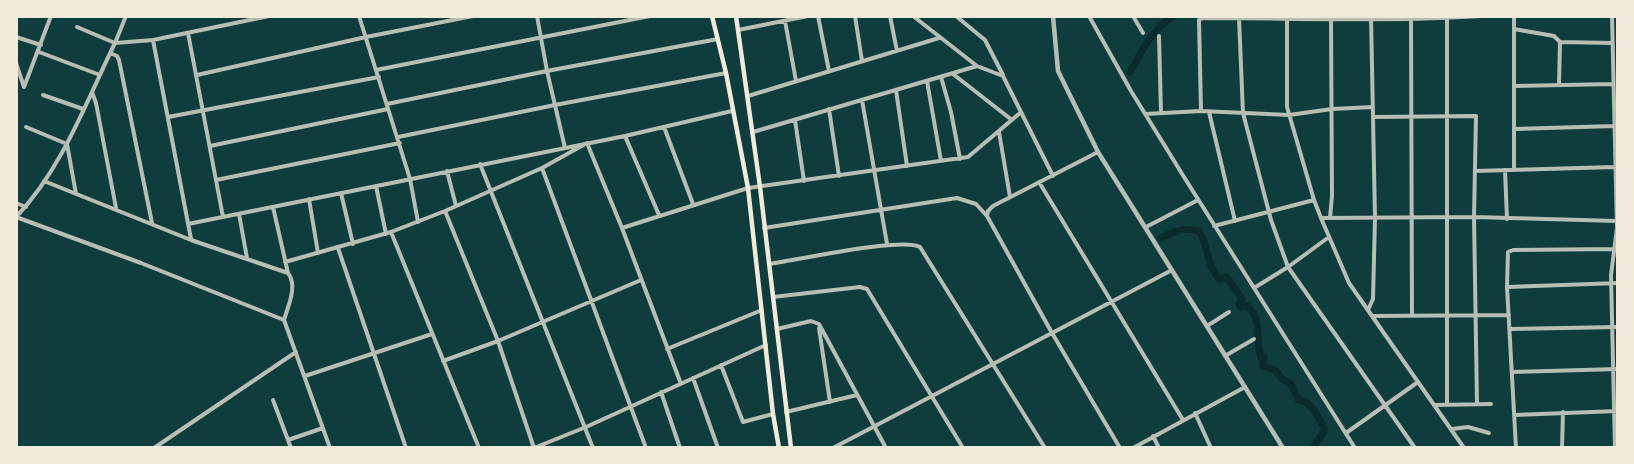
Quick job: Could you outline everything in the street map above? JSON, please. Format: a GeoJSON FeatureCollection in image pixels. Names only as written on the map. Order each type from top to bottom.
{"type":"FeatureCollection","features":[{"type":"Feature","properties":{"kind":"main road"},"geometry":{"type":"LineString","coordinates":[[712,16],[726,73],[748,188],[773,414],[779,447]]}},
{"type":"Feature","properties":{"kind":"main road"},"geometry":{"type":"LineString","coordinates":[[736,16],[770,264],[790,447]]}},
{"type":"Feature","properties":{"kind":"street"},"geometry":{"type":"LineString","coordinates":[[16,63],[24,87],[51,16]]}},
{"type":"Feature","properties":{"kind":"street"},"geometry":{"type":"LineString","coordinates":[[134,16],[126,17],[67,144],[26,207],[16,217],[284,320]]}},
{"type":"Feature","properties":{"kind":"street"},"geometry":{"type":"LineString","coordinates":[[77,27],[115,43],[153,40],[269,16]]}},
{"type":"Feature","properties":{"kind":"street"},"geometry":{"type":"LineString","coordinates":[[359,16],[400,143],[418,222]]}},
{"type":"Feature","properties":{"kind":"street"},"geometry":{"type":"LineString","coordinates":[[197,75],[366,37],[473,16]]}},
{"type":"Feature","properties":{"kind":"street"},"geometry":{"type":"LineString","coordinates":[[537,16],[565,148]]}},
{"type":"Feature","properties":{"kind":"street"},"geometry":{"type":"LineString","coordinates":[[376,70],[650,16]]}},
{"type":"Feature","properties":{"kind":"street"},"geometry":{"type":"LineString","coordinates":[[738,30],[808,16]]}},
{"type":"Feature","properties":{"kind":"street"},"geometry":{"type":"LineString","coordinates":[[818,16],[829,71]]}},
{"type":"Feature","properties":{"kind":"street"},"geometry":{"type":"LineString","coordinates":[[855,16],[862,61]]}},
{"type":"Feature","properties":{"kind":"street"},"geometry":{"type":"LineString","coordinates":[[890,16],[897,51]]}},
{"type":"Feature","properties":{"kind":"street"},"geometry":{"type":"LineString","coordinates":[[913,16],[976,66],[1003,76]]}},
{"type":"Feature","properties":{"kind":"street"},"geometry":{"type":"LineString","coordinates":[[956,16],[986,40],[1053,176]]}},
{"type":"Feature","properties":{"kind":"street"},"geometry":{"type":"LineString","coordinates":[[1053,16],[1058,71],[1098,152],[1283,447]]}},
{"type":"Feature","properties":{"kind":"street"},"geometry":{"type":"LineString","coordinates":[[1089,16],[1145,114],[1214,226],[1355,447]]}},
{"type":"Feature","properties":{"kind":"street"},"geometry":{"type":"LineString","coordinates":[[1133,16],[1143,33]]}},
{"type":"Feature","properties":{"kind":"street"},"geometry":{"type":"LineString","coordinates":[[1201,111],[1199,20],[1202,18],[1481,16]]}},
{"type":"Feature","properties":{"kind":"street"},"geometry":{"type":"LineString","coordinates":[[1514,16],[1514,170]]}},
{"type":"Feature","properties":{"kind":"street"},"geometry":{"type":"LineString","coordinates":[[1330,218],[1331,17]]}},
{"type":"Feature","properties":{"kind":"street"},"geometry":{"type":"LineString","coordinates":[[1447,17],[1448,403]]}},
{"type":"Feature","properties":{"kind":"street"},"geometry":{"type":"LineString","coordinates":[[1239,18],[1243,113],[1269,212],[1288,267],[1415,447]]}},
{"type":"Feature","properties":{"kind":"street"},"geometry":{"type":"LineString","coordinates":[[1287,18],[1288,115],[1321,218],[1349,283],[1464,447]]}},
{"type":"Feature","properties":{"kind":"street"},"geometry":{"type":"LineString","coordinates":[[1368,310],[1373,299],[1375,218],[1371,18]]}},
{"type":"Feature","properties":{"kind":"street"},"geometry":{"type":"LineString","coordinates":[[1410,18],[1412,315]]}},
{"type":"Feature","properties":{"kind":"street"},"geometry":{"type":"LineString","coordinates":[[1615,447],[1615,327],[1611,284],[1617,228],[1617,190],[1612,18],[1617,18]]}},
{"type":"Feature","properties":{"kind":"street"},"geometry":{"type":"LineString","coordinates":[[784,21],[796,81]]}},
{"type":"Feature","properties":{"kind":"street"},"geometry":{"type":"LineString","coordinates":[[1514,29],[1554,36],[1560,42],[1612,44]]}},
{"type":"Feature","properties":{"kind":"street"},"geometry":{"type":"LineString","coordinates":[[188,33],[223,217]]}},
{"type":"Feature","properties":{"kind":"street"},"geometry":{"type":"LineString","coordinates":[[1160,36],[1161,112]]}},
{"type":"Feature","properties":{"kind":"street"},"geometry":{"type":"LineString","coordinates":[[16,37],[40,45]]}},
{"type":"Feature","properties":{"kind":"street"},"geometry":{"type":"LineString","coordinates":[[748,96],[939,38]]}},
{"type":"Feature","properties":{"kind":"street"},"geometry":{"type":"LineString","coordinates":[[210,146],[547,71],[718,39]]}},
{"type":"Feature","properties":{"kind":"street"},"geometry":{"type":"LineString","coordinates":[[153,40],[191,240]]}},
{"type":"Feature","properties":{"kind":"street"},"geometry":{"type":"LineString","coordinates":[[1559,85],[1560,42]]}},
{"type":"Feature","properties":{"kind":"street"},"geometry":{"type":"LineString","coordinates":[[39,51],[100,75]]}},
{"type":"Feature","properties":{"kind":"street"},"geometry":{"type":"LineString","coordinates":[[110,53],[117,56],[119,60],[153,224]]}},
{"type":"Feature","properties":{"kind":"street"},"geometry":{"type":"LineString","coordinates":[[753,132],[976,66]]}},
{"type":"Feature","properties":{"kind":"street"},"geometry":{"type":"LineString","coordinates":[[398,137],[726,73]]}},
{"type":"Feature","properties":{"kind":"street"},"geometry":{"type":"LineString","coordinates":[[953,74],[1012,120]]}},
{"type":"Feature","properties":{"kind":"street"},"geometry":{"type":"LineString","coordinates":[[168,117],[379,77]]}},
{"type":"Feature","properties":{"kind":"street"},"geometry":{"type":"LineString","coordinates":[[940,77],[951,112],[960,159]]}},
{"type":"Feature","properties":{"kind":"street"},"geometry":{"type":"LineString","coordinates":[[927,81],[941,161]]}},
{"type":"Feature","properties":{"kind":"street"},"geometry":{"type":"LineString","coordinates":[[1514,87],[1613,84]]}},
{"type":"Feature","properties":{"kind":"street"},"geometry":{"type":"LineString","coordinates":[[896,90],[907,166]]}},
{"type":"Feature","properties":{"kind":"street"},"geometry":{"type":"LineString","coordinates":[[92,92],[116,209]]}},
{"type":"Feature","properties":{"kind":"street"},"geometry":{"type":"LineString","coordinates":[[43,95],[83,109]]}},
{"type":"Feature","properties":{"kind":"street"},"geometry":{"type":"LineString","coordinates":[[862,100],[887,244]]}},
{"type":"Feature","properties":{"kind":"street"},"geometry":{"type":"LineString","coordinates":[[1145,114],[1201,111],[1288,115],[1332,109],[1373,107]]}},
{"type":"Feature","properties":{"kind":"street"},"geometry":{"type":"LineString","coordinates":[[829,109],[839,176]]}},
{"type":"Feature","properties":{"kind":"street"},"geometry":{"type":"LineString","coordinates":[[188,224],[625,136],[732,111]]}},
{"type":"Feature","properties":{"kind":"street"},"geometry":{"type":"LineString","coordinates":[[1209,112],[1234,221]]}},
{"type":"Feature","properties":{"kind":"street"},"geometry":{"type":"LineString","coordinates":[[622,228],[748,188],[968,157],[1020,113]]}},
{"type":"Feature","properties":{"kind":"street"},"geometry":{"type":"LineString","coordinates":[[1373,117],[1476,116],[1474,217],[1477,404]]}},
{"type":"Feature","properties":{"kind":"street"},"geometry":{"type":"LineString","coordinates":[[795,120],[804,181]]}},
{"type":"Feature","properties":{"kind":"street"},"geometry":{"type":"LineString","coordinates":[[1514,129],[1614,126]]}},
{"type":"Feature","properties":{"kind":"street"},"geometry":{"type":"LineString","coordinates":[[26,127],[67,144]]}},
{"type":"Feature","properties":{"kind":"street"},"geometry":{"type":"LineString","coordinates":[[664,127],[693,204]]}},
{"type":"Feature","properties":{"kind":"street"},"geometry":{"type":"LineString","coordinates":[[999,132],[1010,197]]}},
{"type":"Feature","properties":{"kind":"street"},"geometry":{"type":"LineString","coordinates":[[625,136],[659,215]]}},
{"type":"Feature","properties":{"kind":"street"},"geometry":{"type":"LineString","coordinates":[[216,180],[400,143]]}},
{"type":"Feature","properties":{"kind":"street"},"geometry":{"type":"LineString","coordinates":[[285,262],[388,233],[418,222],[542,168],[587,143]]}},
{"type":"Feature","properties":{"kind":"street"},"geometry":{"type":"LineString","coordinates":[[587,143],[681,384]]}},
{"type":"Feature","properties":{"kind":"street"},"geometry":{"type":"LineString","coordinates":[[67,144],[76,194]]}},
{"type":"Feature","properties":{"kind":"street"},"geometry":{"type":"LineString","coordinates":[[987,216],[993,206],[1098,152]]}},
{"type":"Feature","properties":{"kind":"street"},"geometry":{"type":"LineString","coordinates":[[480,164],[593,447]]}},
{"type":"Feature","properties":{"kind":"street"},"geometry":{"type":"LineString","coordinates":[[1475,171],[1615,166]]}},
{"type":"Feature","properties":{"kind":"street"},"geometry":{"type":"LineString","coordinates":[[542,168],[646,447]]}},
{"type":"Feature","properties":{"kind":"street"},"geometry":{"type":"LineString","coordinates":[[1504,170],[1507,219]]}},
{"type":"Feature","properties":{"kind":"street"},"geometry":{"type":"LineString","coordinates":[[447,171],[456,206]]}},
{"type":"Feature","properties":{"kind":"street"},"geometry":{"type":"LineString","coordinates":[[44,181],[191,240],[288,273]]}},
{"type":"Feature","properties":{"kind":"street"},"geometry":{"type":"LineString","coordinates":[[1039,182],[1183,420]]}},
{"type":"Feature","properties":{"kind":"street"},"geometry":{"type":"LineString","coordinates":[[376,186],[388,233],[478,447]]}},
{"type":"Feature","properties":{"kind":"street"},"geometry":{"type":"LineString","coordinates":[[341,193],[353,243]]}},
{"type":"Feature","properties":{"kind":"street"},"geometry":{"type":"LineString","coordinates":[[764,228],[957,198],[976,204],[987,216],[1052,333],[1120,447]]}},
{"type":"Feature","properties":{"kind":"street"},"geometry":{"type":"LineString","coordinates":[[309,200],[318,253]]}},
{"type":"Feature","properties":{"kind":"street"},"geometry":{"type":"LineString","coordinates":[[1146,227],[1198,200]]}},
{"type":"Feature","properties":{"kind":"street"},"geometry":{"type":"LineString","coordinates":[[1214,226],[1314,200]]}},
{"type":"Feature","properties":{"kind":"street"},"geometry":{"type":"LineString","coordinates":[[16,203],[26,207]]}},
{"type":"Feature","properties":{"kind":"street"},"geometry":{"type":"LineString","coordinates":[[273,207],[285,262],[293,286],[284,320],[330,447]]}},
{"type":"Feature","properties":{"kind":"street"},"geometry":{"type":"LineString","coordinates":[[445,211],[498,341],[534,447],[586,427],[766,345]]}},
{"type":"Feature","properties":{"kind":"street"},"geometry":{"type":"LineString","coordinates":[[239,214],[247,259]]}},
{"type":"Feature","properties":{"kind":"street"},"geometry":{"type":"LineString","coordinates":[[1321,218],[1474,217],[1617,221]]}},
{"type":"Feature","properties":{"kind":"street"},"geometry":{"type":"LineString","coordinates":[[1254,288],[1329,237]]}},
{"type":"Feature","properties":{"kind":"street"},"geometry":{"type":"LineString","coordinates":[[770,264],[887,244],[915,244],[921,247],[1045,447]]}},
{"type":"Feature","properties":{"kind":"street"},"geometry":{"type":"LineString","coordinates":[[338,248],[406,447]]}},
{"type":"Feature","properties":{"kind":"street"},"geometry":{"type":"LineString","coordinates":[[1516,447],[1507,287],[1508,252],[1513,250],[1615,249]]}},
{"type":"Feature","properties":{"kind":"street"},"geometry":{"type":"LineString","coordinates":[[833,447],[1172,270]]}},
{"type":"Feature","properties":{"kind":"street"},"geometry":{"type":"LineString","coordinates":[[442,361],[498,341],[641,280]]}},
{"type":"Feature","properties":{"kind":"street"},"geometry":{"type":"LineString","coordinates":[[1507,287],[1617,283]]}},
{"type":"Feature","properties":{"kind":"street"},"geometry":{"type":"LineString","coordinates":[[773,297],[860,287],[867,290],[963,447]]}},
{"type":"Feature","properties":{"kind":"street"},"geometry":{"type":"LineString","coordinates":[[667,349],[762,310]]}},
{"type":"Feature","properties":{"kind":"street"},"geometry":{"type":"LineString","coordinates":[[1207,326],[1229,312]]}},
{"type":"Feature","properties":{"kind":"street"},"geometry":{"type":"LineString","coordinates":[[1372,316],[1509,315]]}},
{"type":"Feature","properties":{"kind":"street"},"geometry":{"type":"LineString","coordinates":[[777,329],[811,321],[819,324],[886,447]]}},
{"type":"Feature","properties":{"kind":"street"},"geometry":{"type":"LineString","coordinates":[[819,324],[830,402]]}},
{"type":"Feature","properties":{"kind":"street"},"geometry":{"type":"LineString","coordinates":[[1510,329],[1615,327]]}},
{"type":"Feature","properties":{"kind":"street"},"geometry":{"type":"LineString","coordinates":[[305,376],[432,334]]}},
{"type":"Feature","properties":{"kind":"street"},"geometry":{"type":"LineString","coordinates":[[1225,356],[1254,339]]}},
{"type":"Feature","properties":{"kind":"street"},"geometry":{"type":"LineString","coordinates":[[154,447],[297,352]]}},
{"type":"Feature","properties":{"kind":"street"},"geometry":{"type":"LineString","coordinates":[[720,365],[743,422],[773,414]]}},
{"type":"Feature","properties":{"kind":"street"},"geometry":{"type":"LineString","coordinates":[[1512,372],[1615,369]]}},
{"type":"Feature","properties":{"kind":"street"},"geometry":{"type":"LineString","coordinates":[[693,378],[718,447]]}},
{"type":"Feature","properties":{"kind":"street"},"geometry":{"type":"LineString","coordinates":[[1346,433],[1418,382]]}},
{"type":"Feature","properties":{"kind":"street"},"geometry":{"type":"LineString","coordinates":[[1133,447],[1245,387]]}},
{"type":"Feature","properties":{"kind":"street"},"geometry":{"type":"LineString","coordinates":[[662,392],[680,447]]}},
{"type":"Feature","properties":{"kind":"street"},"geometry":{"type":"LineString","coordinates":[[785,412],[858,394]]}},
{"type":"Feature","properties":{"kind":"street"},"geometry":{"type":"LineString","coordinates":[[273,400],[291,447]]}},
{"type":"Feature","properties":{"kind":"street"},"geometry":{"type":"LineString","coordinates":[[1436,405],[1491,404]]}},
{"type":"Feature","properties":{"kind":"street"},"geometry":{"type":"LineString","coordinates":[[1514,415],[1616,411]]}},
{"type":"Feature","properties":{"kind":"street"},"geometry":{"type":"LineString","coordinates":[[1562,447],[1563,412]]}},
{"type":"Feature","properties":{"kind":"street"},"geometry":{"type":"LineString","coordinates":[[1195,413],[1211,447]]}},
{"type":"Feature","properties":{"kind":"street"},"geometry":{"type":"LineString","coordinates":[[1452,429],[1468,427],[1489,433]]}},
{"type":"Feature","properties":{"kind":"street"},"geometry":{"type":"LineString","coordinates":[[288,440],[324,428]]}},
{"type":"Feature","properties":{"kind":"street"},"geometry":{"type":"LineString","coordinates":[[1153,436],[1159,447]]}},
{"type":"Feature","properties":{"kind":"waterway"},"geometry":{"type":"LineString","coordinates":[[1130,72],[1153,34],[1173,16]]}},
{"type":"Feature","properties":{"kind":"waterway"},"geometry":{"type":"LineString","coordinates":[[1161,238],[1179,230],[1199,231],[1215,273],[1219,279],[1227,277],[1242,299],[1240,307],[1247,306],[1255,318],[1259,351],[1261,358],[1264,357],[1263,366],[1275,370],[1282,379],[1291,384],[1298,399],[1307,403],[1314,410],[1325,429],[1313,448]]}}]}
